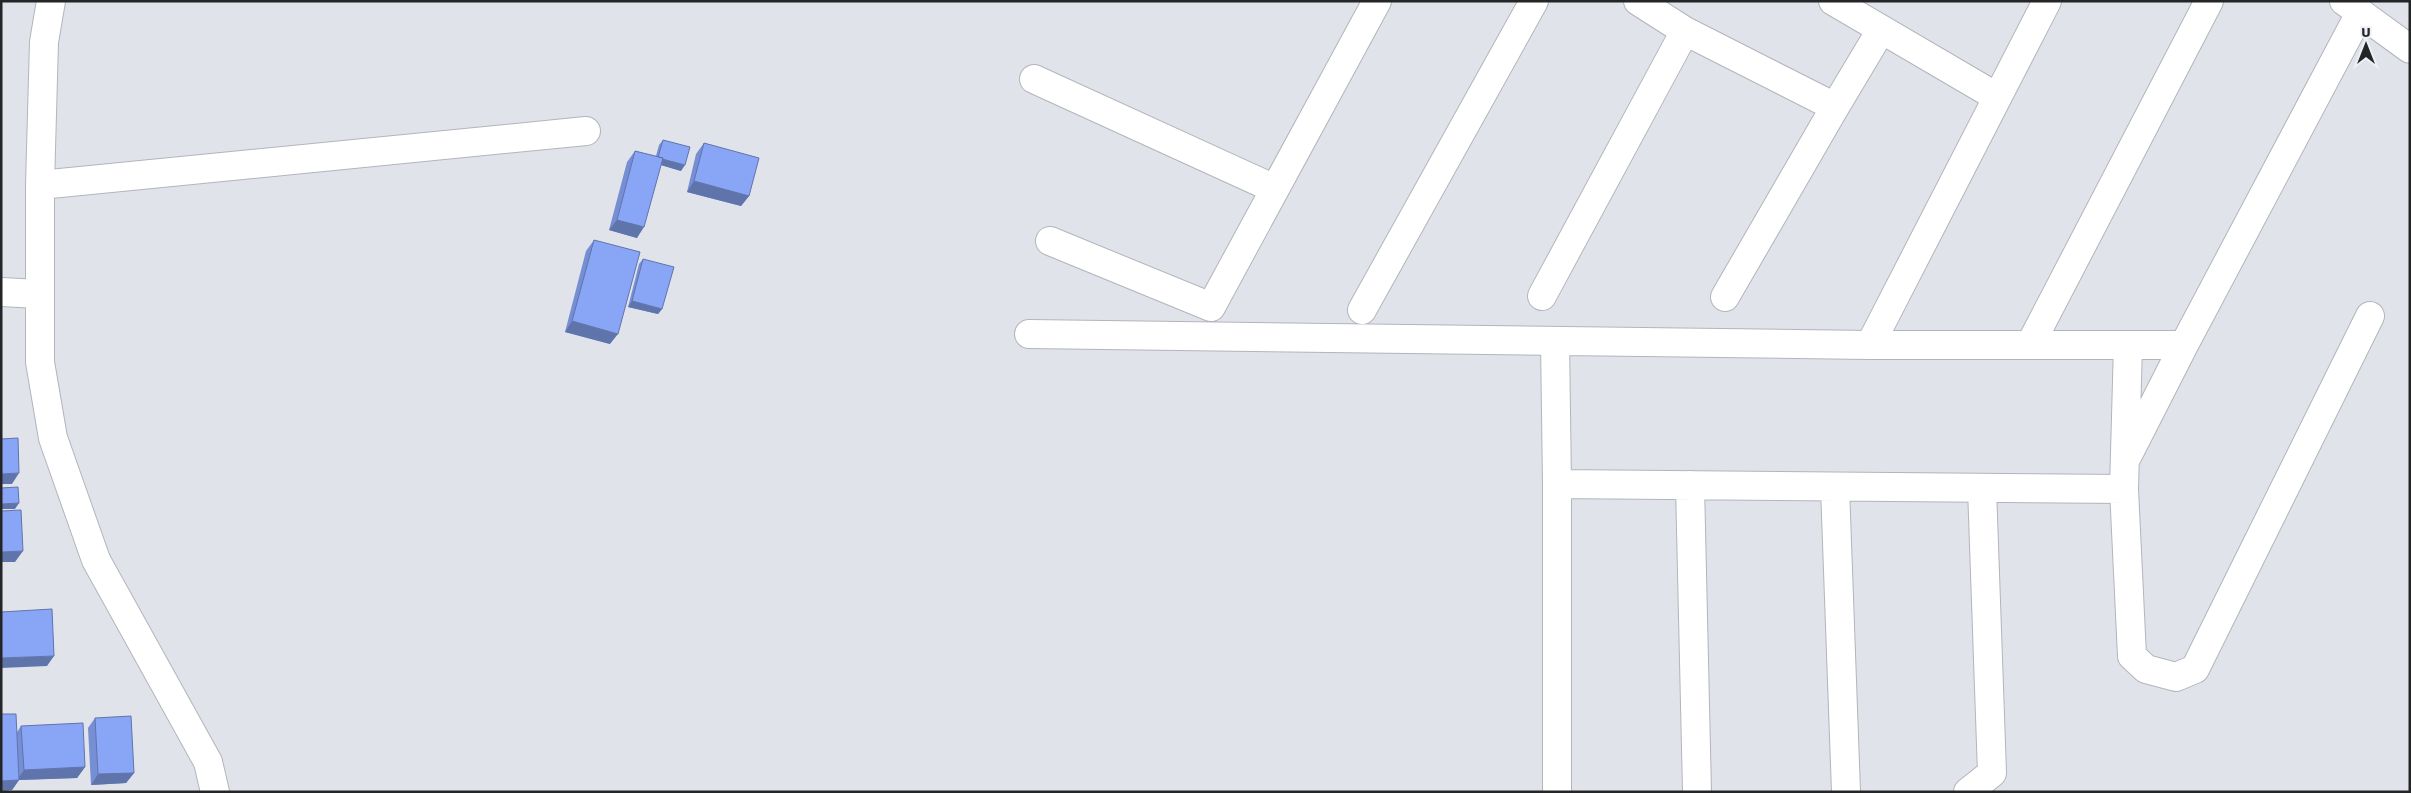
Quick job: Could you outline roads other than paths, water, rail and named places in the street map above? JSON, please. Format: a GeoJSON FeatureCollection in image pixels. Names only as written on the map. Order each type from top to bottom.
{"type":"FeatureCollection","features":[{"type":"Feature","properties":{"kind":"street"},"geometry":{"type":"LineString","coordinates":[[51,1],[44,42],[39,294],[40,362],[53,438],[96,560],[208,762],[215,792]]}},
{"type":"Feature","properties":{"kind":"street"},"geometry":{"type":"LineString","coordinates":[[1050,241],[1211,307],[1377,1]]}},
{"type":"Feature","properties":{"kind":"street"},"geometry":{"type":"LineString","coordinates":[[1362,310],[1534,1]]}},
{"type":"Feature","properties":{"kind":"street"},"geometry":{"type":"LineString","coordinates":[[1638,1],[1685,31],[1835,107]]}},
{"type":"Feature","properties":{"kind":"street"},"geometry":{"type":"LineString","coordinates":[[1833,1],[1997,97]]}},
{"type":"Feature","properties":{"kind":"street"},"geometry":{"type":"LineString","coordinates":[[1870,345],[2047,1]]}},
{"type":"Feature","properties":{"kind":"street"},"geometry":{"type":"LineString","coordinates":[[2030,345],[2209,1]]}},
{"type":"Feature","properties":{"kind":"street"},"geometry":{"type":"LineString","coordinates":[[2124,462],[2352,7],[2410,49]]}},
{"type":"Feature","properties":{"kind":"street"},"geometry":{"type":"LineString","coordinates":[[1725,297],[1881,30]]}},
{"type":"Feature","properties":{"kind":"street"},"geometry":{"type":"LineString","coordinates":[[1542,296],[1685,31]]}},
{"type":"Feature","properties":{"kind":"street"},"geometry":{"type":"LineString","coordinates":[[1034,79],[1275,189]]}},
{"type":"Feature","properties":{"kind":"street"},"geometry":{"type":"LineString","coordinates":[[40,185],[586,131]]}},
{"type":"Feature","properties":{"kind":"street"},"geometry":{"type":"LineString","coordinates":[[1,292],[39,294]]}},
{"type":"Feature","properties":{"kind":"street"},"geometry":{"type":"LineString","coordinates":[[2128,345],[2124,489],[2132,656],[2146,670],[2176,677],[2195,669],[2370,316]]}},
{"type":"Feature","properties":{"kind":"street"},"geometry":{"type":"LineString","coordinates":[[1029,334],[1870,345],[2184,345]]}},
{"type":"Feature","properties":{"kind":"street"},"geometry":{"type":"LineString","coordinates":[[1555,341],[1556,792]]}},
{"type":"Feature","properties":{"kind":"street"},"geometry":{"type":"LineString","coordinates":[[1556,484],[2124,489]]}},
{"type":"Feature","properties":{"kind":"street"},"geometry":{"type":"LineString","coordinates":[[1690,485],[1698,792]]}},
{"type":"Feature","properties":{"kind":"street"},"geometry":{"type":"LineString","coordinates":[[1835,487],[1846,792]]}},
{"type":"Feature","properties":{"kind":"street"},"geometry":{"type":"LineString","coordinates":[[1968,792],[1992,773],[1982,488]]}}]}
